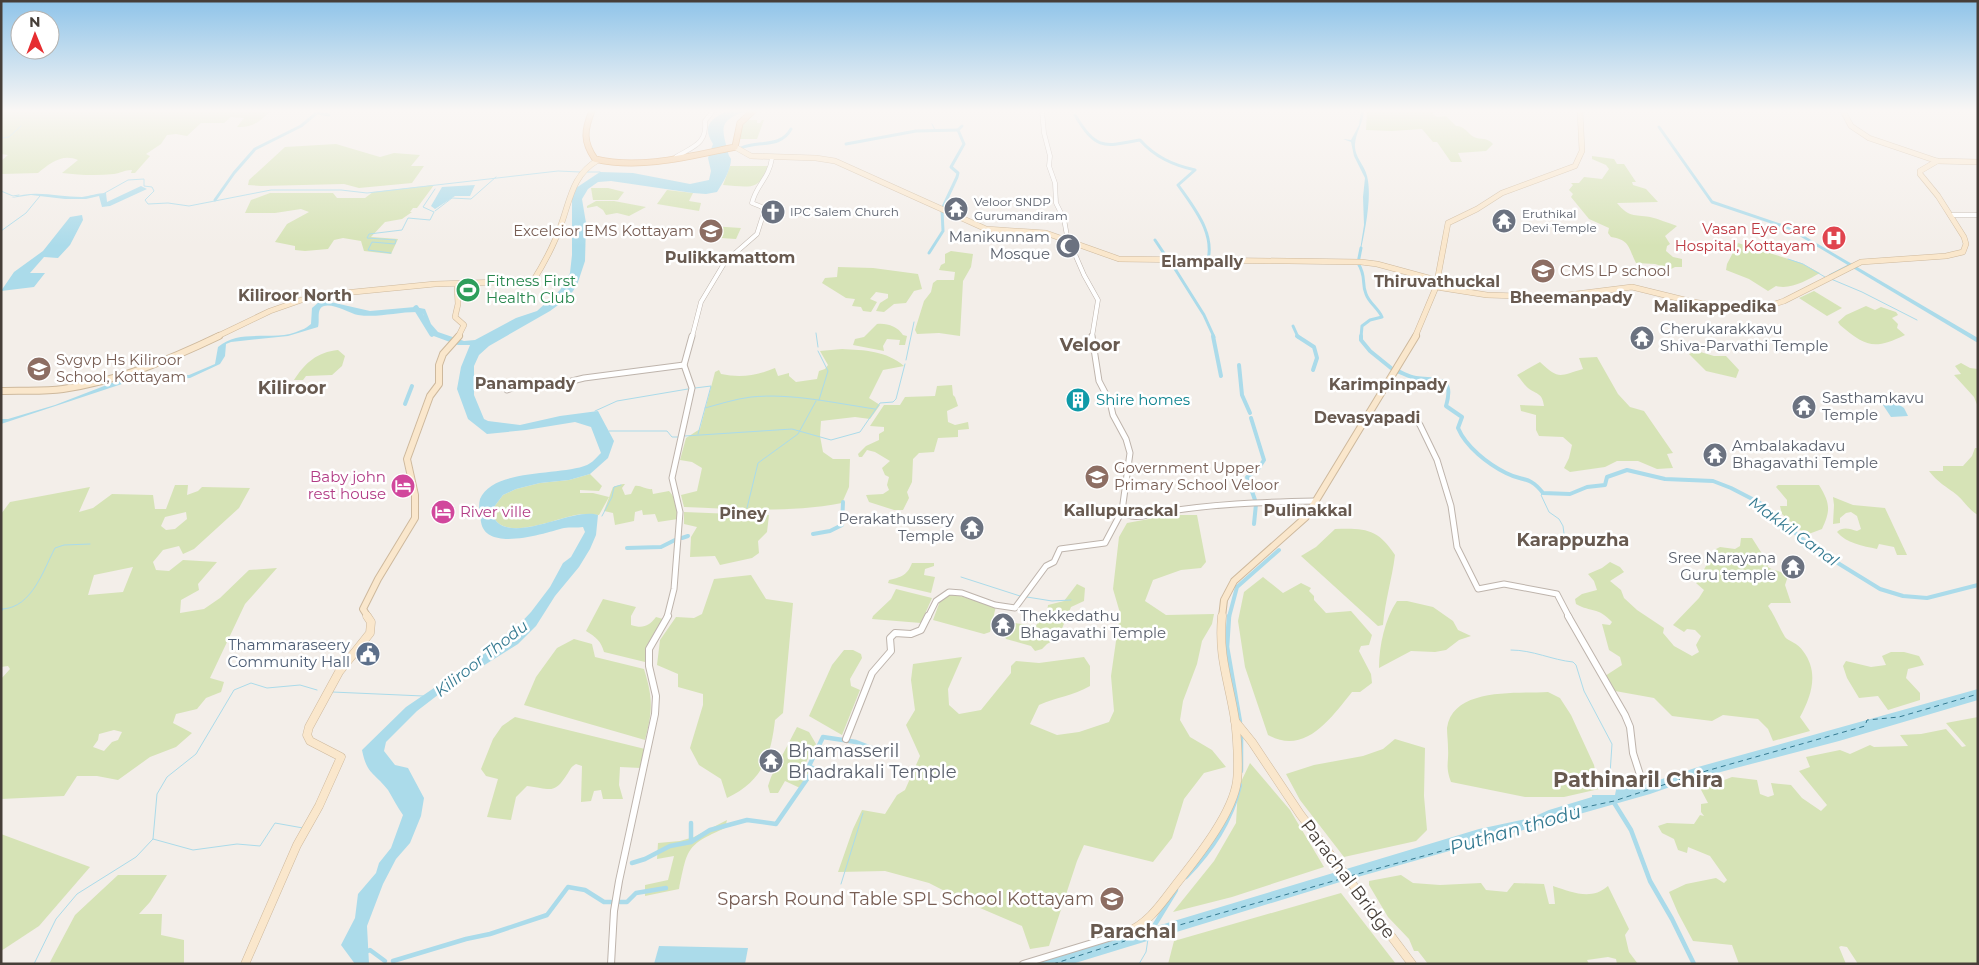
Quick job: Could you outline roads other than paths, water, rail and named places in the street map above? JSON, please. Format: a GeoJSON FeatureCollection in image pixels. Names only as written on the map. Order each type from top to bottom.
{"type":"FeatureCollection","features":[{"type":"Feature","properties":{"kind":"main road"},"geometry":{"type":"LineString","coordinates":[[593,156],[598,160]]}},
{"type":"Feature","properties":{"kind":"main road"},"geometry":{"type":"LineString","coordinates":[[1,391],[62,389],[128,374],[179,355],[270,311],[313,296],[435,284],[457,285],[533,281],[545,262],[562,222],[569,194],[590,164],[598,160],[645,161],[682,156]]}},
{"type":"Feature","properties":{"kind":"main road"},"geometry":{"type":"LineString","coordinates":[[751,156],[816,158],[835,161],[986,229],[1045,233],[1119,259],[1359,262],[1384,266],[1436,280]]}},
{"type":"Feature","properties":{"kind":"main road"},"geometry":{"type":"LineString","coordinates":[[1125,933],[1145,923],[1206,848],[1233,796],[1237,781],[1235,721],[1224,672],[1220,638],[1225,596],[1234,581],[1301,522],[1419,331],[1436,287],[1446,229],[1451,220],[1473,211],[1505,191],[1563,172],[1575,166],[1580,156]]}},
{"type":"Feature","properties":{"kind":"main road"},"geometry":{"type":"LineString","coordinates":[[1922,156],[1937,161],[1978,162]]}},
{"type":"Feature","properties":{"kind":"main road"},"geometry":{"type":"LineString","coordinates":[[1436,287],[1487,295],[1552,297],[1632,287],[1693,302],[1753,311],[1784,301],[1854,266],[1867,262],[1962,253],[1966,247],[1966,242],[1950,215],[1920,174],[1920,171],[1937,161]]}},
{"type":"Feature","properties":{"kind":"main road"},"geometry":{"type":"LineString","coordinates":[[245,964],[297,845],[319,806],[341,757],[310,740],[307,732],[328,688],[370,633],[371,622],[363,609],[378,579],[415,518],[415,495],[407,459],[430,396],[439,384],[439,365],[443,354],[459,336],[464,325],[455,317],[458,304],[457,285]]}},
{"type":"Feature","properties":{"kind":"main road","name":"Parachal Bridge"},"geometry":{"type":"LineString","coordinates":[[1235,721],[1252,742],[1300,814],[1412,964]]}},
{"type":"Feature","properties":{"kind":"street"},"geometry":{"type":"LineString","coordinates":[[846,739],[872,674],[891,651],[890,638],[895,633],[911,634],[921,630],[936,601],[949,592],[962,593],[995,605],[1015,608],[1046,566],[1054,562],[1060,549],[1105,543],[1122,511],[1130,462],[1129,449],[1099,381],[1091,346],[1091,336],[1098,300],[1084,276],[1069,240],[1064,219],[1055,197],[1055,183],[1049,166],[1050,156]]}},
{"type":"Feature","properties":{"kind":"street"},"geometry":{"type":"LineString","coordinates":[[611,964],[614,911],[619,881],[655,717],[656,694],[648,654],[668,615],[674,589],[680,512],[672,478],[692,388],[684,365],[698,309],[710,286],[725,262],[757,234],[764,212],[762,208],[752,203],[754,193],[766,178],[772,158]]}},
{"type":"Feature","properties":{"kind":"street"},"geometry":{"type":"LineString","coordinates":[[1950,215],[1978,214]]}},
{"type":"Feature","properties":{"kind":"street"},"geometry":{"type":"LineString","coordinates":[[507,390],[528,382],[556,385],[684,365]]}},
{"type":"Feature","properties":{"kind":"street"},"geometry":{"type":"LineString","coordinates":[[1366,417],[1372,419],[1413,420],[1417,421],[1420,425],[1437,460],[1451,506],[1457,547],[1478,590],[1504,584],[1519,585],[1557,594],[1571,622],[1625,715],[1630,727],[1632,753],[1642,781]]}},
{"type":"Feature","properties":{"kind":"street"},"geometry":{"type":"LineString","coordinates":[[1122,511],[1126,515],[1137,517],[1192,507],[1260,502],[1315,501]]}},
{"type":"Feature","properties":{"kind":"street"},"geometry":{"type":"LineString","coordinates":[[1023,964],[1125,933]]}},
{"type":"Feature","properties":{"kind":"water","name":"Kiliroor Thodu"},"geometry":{"type":"Polygon","coordinates":[[[709,156],[729,156],[731,159],[730,168],[717,192],[706,194],[693,193],[611,181],[598,182],[588,189],[582,199],[586,223],[585,261],[577,285],[569,297],[550,311],[489,346],[479,355],[474,366],[474,395],[484,419],[488,421],[520,425],[560,416],[598,411],[614,441],[608,458],[590,474],[569,480],[540,483],[516,489],[503,495],[491,511],[497,522],[506,527],[518,528],[575,516],[598,515],[596,535],[579,567],[555,596],[536,626],[518,644],[443,691],[417,711],[386,742],[384,751],[395,765],[408,768],[424,798],[421,816],[410,843],[396,859],[383,884],[367,926],[369,964],[355,964],[341,945],[355,918],[358,894],[376,873],[379,863],[391,848],[403,815],[388,790],[369,769],[362,750],[406,707],[484,654],[513,631],[531,612],[550,587],[563,563],[571,557],[585,532],[583,527],[564,528],[517,538],[504,539],[493,537],[485,531],[481,522],[480,499],[487,489],[499,482],[529,474],[575,468],[589,464],[601,453],[591,427],[575,422],[487,434],[468,419],[457,389],[461,367],[470,345],[458,345],[431,335],[423,314],[417,312],[365,316],[328,305],[320,309],[318,327],[288,336],[231,342],[226,344],[225,356],[220,364],[190,378],[164,380],[145,378],[131,381],[1,424],[1,419],[8,419],[55,405],[117,381],[139,376],[189,375],[215,364],[218,347],[227,341],[248,336],[291,334],[304,329],[311,324],[312,308],[319,302],[326,301],[370,311],[415,307],[425,309],[431,324],[438,332],[464,341],[475,340],[516,318],[537,311],[560,290],[570,273],[572,255],[572,198],[576,188],[600,172],[633,173],[690,184],[709,180],[711,171],[709,156]]]}},
{"type":"Feature","properties":{"kind":"water"},"geometry":{"type":"Polygon","coordinates":[[[1354,156],[1358,156],[1364,168],[1369,185],[1367,219],[1358,263],[1364,225],[1363,197],[1365,178],[1354,156]]]}},
{"type":"Feature","properties":{"kind":"water"},"geometry":{"type":"Polygon","coordinates":[[[475,185],[470,196],[455,196],[435,209],[431,206],[442,187],[475,185]]]}},
{"type":"Feature","properties":{"kind":"water"},"geometry":{"type":"Polygon","coordinates":[[[141,186],[147,189],[110,206],[102,207],[99,196],[86,199],[65,199],[31,195],[11,198],[28,194],[82,197],[106,193],[107,202],[141,186]]]}},
{"type":"Feature","properties":{"kind":"water"},"geometry":{"type":"Polygon","coordinates":[[[82,215],[83,220],[70,245],[58,258],[44,257],[30,273],[45,273],[34,287],[1,291],[14,272],[43,251],[70,217],[82,215]]]}},
{"type":"Feature","properties":{"kind":"water"},"geometry":{"type":"Polygon","coordinates":[[[1784,224],[1978,338],[1978,343],[1781,225],[1784,224]]]}},
{"type":"Feature","properties":{"kind":"water"},"geometry":{"type":"Polygon","coordinates":[[[1895,402],[1904,408],[1908,416],[1891,417],[1883,405],[1895,402]]]}},
{"type":"Feature","properties":{"kind":"water","name":"Puthan thodu"},"geometry":{"type":"Polygon","coordinates":[[[1978,689],[1978,700],[1839,741],[1690,780],[1650,794],[1340,882],[1072,964],[1031,964],[1479,829],[1531,818],[1549,810],[1592,797],[1592,795],[1615,795],[1616,790],[1647,784],[1698,767],[1978,689]]]}},
{"type":"Feature","properties":{"kind":"water"},"geometry":{"type":"Polygon","coordinates":[[[659,946],[748,948],[745,964],[654,964],[659,946]]]}},
{"type":"Feature","properties":{"kind":"waterway"},"geometry":{"type":"LineString","coordinates":[[215,200],[249,156]]}},
{"type":"Feature","properties":{"kind":"waterway"},"geometry":{"type":"LineString","coordinates":[[943,207],[957,177],[958,173],[951,167],[957,156]]}},
{"type":"Feature","properties":{"kind":"waterway"},"geometry":{"type":"LineString","coordinates":[[1159,156],[1179,166],[1195,170],[1178,185],[1197,213],[1207,233],[1209,255],[1206,266]]}},
{"type":"Feature","properties":{"kind":"waterway"},"geometry":{"type":"LineString","coordinates":[[1680,156],[1712,202],[1786,227]]}},
{"type":"Feature","properties":{"kind":"waterway"},"geometry":{"type":"LineString","coordinates":[[495,178],[558,171],[580,172]]}},
{"type":"Feature","properties":{"kind":"waterway"},"geometry":{"type":"LineString","coordinates":[[587,172],[600,172]]}},
{"type":"Feature","properties":{"kind":"waterway"},"geometry":{"type":"LineString","coordinates":[[103,194],[128,180],[144,179],[144,186],[152,187],[154,191],[145,200],[148,204],[168,203],[189,206],[271,190],[341,190],[367,193],[495,178]]}},
{"type":"Feature","properties":{"kind":"waterway"},"geometry":{"type":"LineString","coordinates":[[435,211],[452,198],[471,199],[495,178]]}},
{"type":"Feature","properties":{"kind":"waterway"},"geometry":{"type":"LineString","coordinates":[[391,253],[368,250],[372,242],[395,244],[396,240],[367,238],[369,234],[402,230],[408,218],[430,220],[434,212],[423,207],[435,189]]}},
{"type":"Feature","properties":{"kind":"waterway"},"geometry":{"type":"LineString","coordinates":[[1,191],[13,196],[19,195]]}},
{"type":"Feature","properties":{"kind":"waterway"},"geometry":{"type":"LineString","coordinates":[[1,231],[26,213],[40,196]]}},
{"type":"Feature","properties":{"kind":"waterway"},"geometry":{"type":"LineString","coordinates":[[929,253],[943,231],[942,210]]}},
{"type":"Feature","properties":{"kind":"waterway"},"geometry":{"type":"LineString","coordinates":[[1155,240],[1167,258]]}},
{"type":"Feature","properties":{"kind":"waterway"},"geometry":{"type":"LineString","coordinates":[[1361,248],[1358,263],[1362,272],[1367,297],[1382,317],[1370,320],[1362,326],[1361,337]]}},
{"type":"Feature","properties":{"kind":"waterway"},"geometry":{"type":"LineString","coordinates":[[1788,259],[1803,264],[1825,277]]}},
{"type":"Feature","properties":{"kind":"waterway"},"geometry":{"type":"LineString","coordinates":[[1170,261],[1204,315],[1214,337]]}},
{"type":"Feature","properties":{"kind":"waterway"},"geometry":{"type":"LineString","coordinates":[[1829,275],[1850,264]]}},
{"type":"Feature","properties":{"kind":"waterway"},"geometry":{"type":"LineString","coordinates":[[1831,279],[1862,292],[1917,320]]}},
{"type":"Feature","properties":{"kind":"waterway"},"geometry":{"type":"LineString","coordinates":[[416,308],[432,334]]}},
{"type":"Feature","properties":{"kind":"waterway"},"geometry":{"type":"LineString","coordinates":[[906,360],[914,322]]}},
{"type":"Feature","properties":{"kind":"waterway"},"geometry":{"type":"LineString","coordinates":[[1293,326],[1298,336]]}},
{"type":"Feature","properties":{"kind":"waterway"},"geometry":{"type":"LineString","coordinates":[[816,333],[818,347]]}},
{"type":"Feature","properties":{"kind":"waterway"},"geometry":{"type":"LineString","coordinates":[[1213,336],[1221,376]]}},
{"type":"Feature","properties":{"kind":"waterway"},"geometry":{"type":"LineString","coordinates":[[1298,336],[1314,347],[1317,358],[1313,370]]}},
{"type":"Feature","properties":{"kind":"waterway"},"geometry":{"type":"LineString","coordinates":[[1361,337],[1361,340],[1370,351],[1391,368]]}},
{"type":"Feature","properties":{"kind":"waterway"},"geometry":{"type":"LineString","coordinates":[[818,351],[828,371],[819,400]]}},
{"type":"Feature","properties":{"kind":"waterway"},"geometry":{"type":"LineString","coordinates":[[800,431],[831,440],[860,432],[880,403],[893,402],[896,399],[905,364]]}},
{"type":"Feature","properties":{"kind":"waterway"},"geometry":{"type":"LineString","coordinates":[[1239,365],[1242,395],[1250,413]]}},
{"type":"Feature","properties":{"kind":"waterway","name":"Makkil Canal"},"geometry":{"type":"LineString","coordinates":[[1397,371],[1413,377],[1438,380],[1446,384],[1448,389],[1446,406],[1462,417],[1458,428],[1466,442],[1492,465],[1512,476],[1530,481],[1543,493],[1570,494],[1587,487],[1605,485],[1607,477],[1627,470],[1665,479],[1713,481],[1760,503],[1806,542],[1880,589],[1903,596],[1927,598],[1978,585]]}},
{"type":"Feature","properties":{"kind":"waterway"},"geometry":{"type":"LineString","coordinates":[[405,404],[412,386]]}},
{"type":"Feature","properties":{"kind":"waterway"},"geometry":{"type":"LineString","coordinates":[[695,388],[711,386],[705,408]]}},
{"type":"Feature","properties":{"kind":"waterway"},"geometry":{"type":"LineString","coordinates":[[595,411],[617,401],[688,389]]}},
{"type":"Feature","properties":{"kind":"waterway"},"geometry":{"type":"LineString","coordinates":[[705,408],[751,397],[782,396],[819,400]]}},
{"type":"Feature","properties":{"kind":"waterway"},"geometry":{"type":"LineString","coordinates":[[819,400],[875,409]]}},
{"type":"Feature","properties":{"kind":"waterway"},"geometry":{"type":"LineString","coordinates":[[800,431],[816,401]]}},
{"type":"Feature","properties":{"kind":"waterway"},"geometry":{"type":"LineString","coordinates":[[698,434],[705,408]]}},
{"type":"Feature","properties":{"kind":"waterway"},"geometry":{"type":"LineString","coordinates":[[1251,418],[1264,460],[1258,469],[1247,477],[1255,500]]}},
{"type":"Feature","properties":{"kind":"waterway"},"geometry":{"type":"LineString","coordinates":[[685,436],[792,429],[800,431]]}},
{"type":"Feature","properties":{"kind":"waterway"},"geometry":{"type":"LineString","coordinates":[[609,431],[667,431],[672,437],[679,437]]}},
{"type":"Feature","properties":{"kind":"waterway"},"geometry":{"type":"LineString","coordinates":[[747,508],[758,463],[800,431]]}},
{"type":"Feature","properties":{"kind":"waterway"},"geometry":{"type":"LineString","coordinates":[[602,516],[612,497],[614,487],[621,485]]}},
{"type":"Feature","properties":{"kind":"waterway"},"geometry":{"type":"LineString","coordinates":[[1543,493],[1541,495],[1549,512],[1559,519],[1563,526],[1566,549],[1560,551]]}},
{"type":"Feature","properties":{"kind":"waterway"},"geometry":{"type":"LineString","coordinates":[[813,534],[830,531],[842,525],[843,502]]}},
{"type":"Feature","properties":{"kind":"waterway"},"geometry":{"type":"LineString","coordinates":[[1254,524],[1256,504]]}},
{"type":"Feature","properties":{"kind":"waterway"},"geometry":{"type":"LineString","coordinates":[[682,538],[688,536]]}},
{"type":"Feature","properties":{"kind":"waterway"},"geometry":{"type":"LineString","coordinates":[[627,548],[661,547],[675,540]]}},
{"type":"Feature","properties":{"kind":"waterway"},"geometry":{"type":"LineString","coordinates":[[3,609],[13,607],[29,595],[41,577],[55,548],[64,545],[90,544]]}},
{"type":"Feature","properties":{"kind":"waterway"},"geometry":{"type":"LineString","coordinates":[[1229,617],[1237,587],[1279,550]]}},
{"type":"Feature","properties":{"kind":"waterway"},"geometry":{"type":"LineString","coordinates":[[961,577],[1020,596]]}},
{"type":"Feature","properties":{"kind":"waterway"},"geometry":{"type":"LineString","coordinates":[[1027,597],[1052,601],[1071,600]]}},
{"type":"Feature","properties":{"kind":"waterway"},"geometry":{"type":"LineString","coordinates":[[1229,616],[1227,647],[1240,722]]}},
{"type":"Feature","properties":{"kind":"waterway"},"geometry":{"type":"LineString","coordinates":[[1511,650],[1573,662],[1576,665],[1584,691],[1612,744],[1610,774],[1617,791]]}},
{"type":"Feature","properties":{"kind":"waterway"},"geometry":{"type":"LineString","coordinates":[[153,839],[157,794],[167,777],[196,754],[234,690],[251,683],[267,688],[300,685],[317,690]]}},
{"type":"Feature","properties":{"kind":"waterway"},"geometry":{"type":"LineString","coordinates":[[332,692],[423,696]]}},
{"type":"Feature","properties":{"kind":"waterway"},"geometry":{"type":"LineString","coordinates":[[1241,732],[1241,771]]}},
{"type":"Feature","properties":{"kind":"waterway"},"geometry":{"type":"LineString","coordinates":[[691,842],[710,830],[747,820],[776,824],[814,769],[809,766],[823,737],[856,742],[882,752]]}},
{"type":"Feature","properties":{"kind":"waterway"},"geometry":{"type":"LineString","coordinates":[[1186,877],[1219,835],[1226,823],[1240,785]]}},
{"type":"Feature","properties":{"kind":"waterway"},"geometry":{"type":"LineString","coordinates":[[1613,801],[1631,830],[1650,881],[1672,919],[1694,964]]}},
{"type":"Feature","properties":{"kind":"waterway"},"geometry":{"type":"LineString","coordinates":[[841,884],[863,813]]}},
{"type":"Feature","properties":{"kind":"waterway"},"geometry":{"type":"LineString","coordinates":[[153,839],[193,850],[237,844],[260,846],[275,823],[303,828]]}},
{"type":"Feature","properties":{"kind":"waterway"},"geometry":{"type":"LineString","coordinates":[[691,823],[691,842]]}},
{"type":"Feature","properties":{"kind":"waterway"},"geometry":{"type":"LineString","coordinates":[[34,964],[56,919],[77,894],[136,857],[153,839]]}},
{"type":"Feature","properties":{"kind":"waterway"},"geometry":{"type":"LineString","coordinates":[[632,863],[645,859],[670,846],[691,842]]}},
{"type":"Feature","properties":{"kind":"waterway"},"geometry":{"type":"LineString","coordinates":[[393,961],[466,939],[490,934],[547,915],[568,887],[585,890],[604,902],[611,902]]}},
{"type":"Feature","properties":{"kind":"waterway"},"geometry":{"type":"LineString","coordinates":[[620,902],[627,902],[636,893],[666,888]]}},
{"type":"Feature","properties":{"kind":"waterway"},"geometry":{"type":"LineString","coordinates":[[1151,931],[1176,890]]}},
{"type":"Feature","properties":{"kind":"waterway"},"geometry":{"type":"LineString","coordinates":[[1139,964],[1146,952],[1148,939]]}},
{"type":"Feature","properties":{"kind":"waterway"},"geometry":{"type":"LineString","coordinates":[[363,953],[370,950],[385,961]]}},
{"type":"Feature","properties":{"kind":"place","name":"Veloor SNDP Gurumandiram"},"geometry":{"type":"Point","coordinates":[956,209]}},
{"type":"Feature","properties":{"kind":"place","name":"IPC Salem Church"},"geometry":{"type":"Point","coordinates":[773,212]}},
{"type":"Feature","properties":{"kind":"place","name":"Eruthikal Devi Temple"},"geometry":{"type":"Point","coordinates":[1504,221]}},
{"type":"Feature","properties":{"kind":"place","name":"Excelcior EMS Kottayam"},"geometry":{"type":"Point","coordinates":[711,231]}},
{"type":"Feature","properties":{"kind":"place","name":"Vasan Eye Care Hospital, Kottayam"},"geometry":{"type":"Point","coordinates":[1834,238]}},
{"type":"Feature","properties":{"kind":"place","name":"Manikunnam Mosque"},"geometry":{"type":"Point","coordinates":[1068,246]}},
{"type":"Feature","properties":{"kind":"place","name":"CMS LP school"},"geometry":{"type":"Point","coordinates":[1543,271]}},
{"type":"Feature","properties":{"kind":"place","name":"Fitness First Health Club"},"geometry":{"type":"Point","coordinates":[468,290]}},
{"type":"Feature","properties":{"kind":"place","name":"Cherukarakkavu Shiva-Parvathi Temple"},"geometry":{"type":"Point","coordinates":[1642,338]}},
{"type":"Feature","properties":{"kind":"place","name":"Svgvp Hs Kiliroor School, Kottayam"},"geometry":{"type":"Point","coordinates":[39,369]}},
{"type":"Feature","properties":{"kind":"place","name":"Shire homes"},"geometry":{"type":"Point","coordinates":[1078,400]}},
{"type":"Feature","properties":{"kind":"place","name":"Sasthamkavu Temple"},"geometry":{"type":"Point","coordinates":[1804,407]}},
{"type":"Feature","properties":{"kind":"place","name":"Ambalakadavu Bhagavathi Temple"},"geometry":{"type":"Point","coordinates":[1715,455]}},
{"type":"Feature","properties":{"kind":"place","name":"Government Upper Primary School Veloor"},"geometry":{"type":"Point","coordinates":[1097,477]}},
{"type":"Feature","properties":{"kind":"place","name":"Baby john rest house"},"geometry":{"type":"Point","coordinates":[403,486]}},
{"type":"Feature","properties":{"kind":"place","name":"River ville"},"geometry":{"type":"Point","coordinates":[443,512]}},
{"type":"Feature","properties":{"kind":"place","name":"Perakathussery Temple"},"geometry":{"type":"Point","coordinates":[972,528]}},
{"type":"Feature","properties":{"kind":"place","name":"Sree Narayana Guru temple"},"geometry":{"type":"Point","coordinates":[1793,567]}},
{"type":"Feature","properties":{"kind":"place","name":"Thekkedathu Bhagavathi Temple"},"geometry":{"type":"Point","coordinates":[1003,625]}},
{"type":"Feature","properties":{"kind":"place","name":"Thammaraseery Community Hall"},"geometry":{"type":"Point","coordinates":[368,654]}},
{"type":"Feature","properties":{"kind":"place","name":"Bhamasseril Bhadrakali Temple"},"geometry":{"type":"Point","coordinates":[771,761]}},
{"type":"Feature","properties":{"kind":"place","name":"Sparsh Round Table SPL School Kottayam"},"geometry":{"type":"Point","coordinates":[1112,899]}},
{"type":"Feature","properties":{"kind":"district","name":"Pulikkamattom"},"geometry":{"type":"Point","coordinates":[730,257]}},
{"type":"Feature","properties":{"kind":"district","name":"Elampally"},"geometry":{"type":"Point","coordinates":[1202,261]}},
{"type":"Feature","properties":{"kind":"district","name":"Thiruvathuckal"},"geometry":{"type":"Point","coordinates":[1437,281]}},
{"type":"Feature","properties":{"kind":"district","name":"Kiliroor North"},"geometry":{"type":"Point","coordinates":[295,295]}},
{"type":"Feature","properties":{"kind":"district","name":"Bheemanpady"},"geometry":{"type":"Point","coordinates":[1571,297]}},
{"type":"Feature","properties":{"kind":"district","name":"Malikappedika"},"geometry":{"type":"Point","coordinates":[1715,306]}},
{"type":"Feature","properties":{"kind":"district","name":"Veloor"},"geometry":{"type":"Point","coordinates":[1090,345]}},
{"type":"Feature","properties":{"kind":"district","name":"Panampady"},"geometry":{"type":"Point","coordinates":[525,383]}},
{"type":"Feature","properties":{"kind":"district","name":"Karimpinpady"},"geometry":{"type":"Point","coordinates":[1388,384]}},
{"type":"Feature","properties":{"kind":"district","name":"Kiliroor"},"geometry":{"type":"Point","coordinates":[292,388]}},
{"type":"Feature","properties":{"kind":"district","name":"Devasyapadi"},"geometry":{"type":"Point","coordinates":[1367,417]}},
{"type":"Feature","properties":{"kind":"district","name":"Kallupurackal"},"geometry":{"type":"Point","coordinates":[1121,510]}},
{"type":"Feature","properties":{"kind":"district","name":"Pulinakkal"},"geometry":{"type":"Point","coordinates":[1308,510]}},
{"type":"Feature","properties":{"kind":"district","name":"Piney"},"geometry":{"type":"Point","coordinates":[743,513]}},
{"type":"Feature","properties":{"kind":"district","name":"Karappuzha"},"geometry":{"type":"Point","coordinates":[1573,540]}},
{"type":"Feature","properties":{"kind":"district","name":"Pathinaril Chira"},"geometry":{"type":"Point","coordinates":[1638,780]}},
{"type":"Feature","properties":{"kind":"district","name":"Parachal"},"geometry":{"type":"Point","coordinates":[1133,931]}}]}
